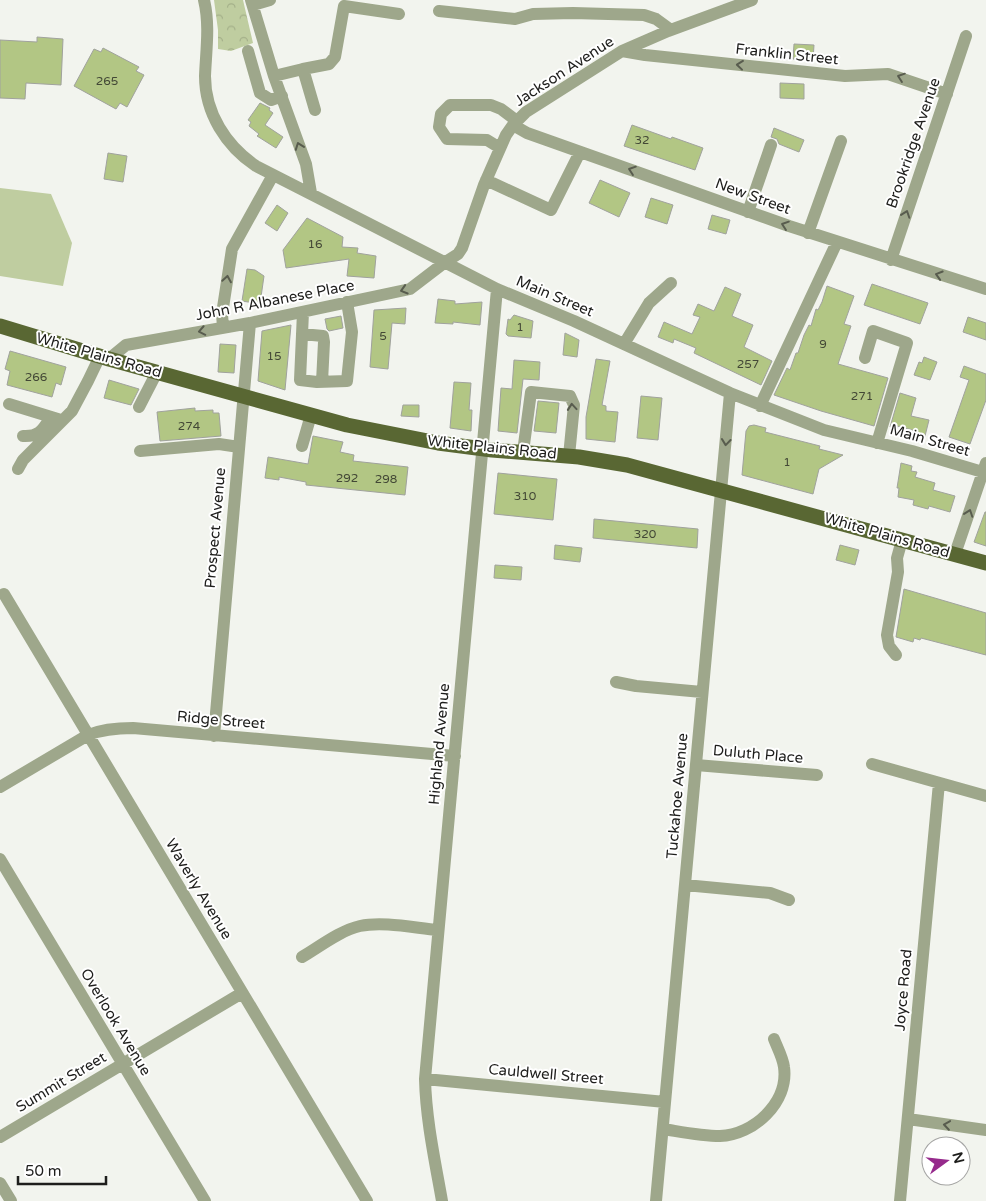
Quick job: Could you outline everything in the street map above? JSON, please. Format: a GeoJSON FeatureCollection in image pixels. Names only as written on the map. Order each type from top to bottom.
{"type":"FeatureCollection","features":[{"type":"Feature","properties":{"kind":"main road","name":"White Plains Road"},"geometry":{"type":"LineString","coordinates":[[0,326],[157,372],[378,432],[481,449],[569,456],[627,465],[986,563]]}},
{"type":"Feature","properties":{"kind":"street","name":"Main Street"},"geometry":{"type":"LineString","coordinates":[[204,0],[207,27],[205,78],[207,97],[222,132],[231,144],[253,164],[497,289],[567,317],[760,406],[824,430],[985,469]]}},
{"type":"Feature","properties":{"kind":"street"},"geometry":{"type":"LineString","coordinates":[[270,0],[252,2],[274,76],[306,164],[311,193]]}},
{"type":"Feature","properties":{"kind":"street","name":"Jackson Avenue"},"geometry":{"type":"LineString","coordinates":[[444,263],[458,254],[462,248],[486,180],[500,148],[515,123],[526,112],[622,51],[671,30],[752,0]]}},
{"type":"Feature","properties":{"kind":"street"},"geometry":{"type":"LineString","coordinates":[[274,76],[329,64],[335,57],[344,6],[399,14]]}},
{"type":"Feature","properties":{"kind":"street"},"geometry":{"type":"LineString","coordinates":[[439,11],[515,19],[533,14],[557,13],[644,15],[656,19],[671,30]]}},
{"type":"Feature","properties":{"kind":"street","name":"Brookridge Avenue"},"geometry":{"type":"LineString","coordinates":[[891,260],[966,36]]}},
{"type":"Feature","properties":{"kind":"street"},"geometry":{"type":"LineString","coordinates":[[248,51],[260,93],[271,100],[282,96]]}},
{"type":"Feature","properties":{"kind":"street","name":"Franklin Street"},"geometry":{"type":"LineString","coordinates":[[622,51],[644,55],[845,76],[888,74],[947,94]]}},
{"type":"Feature","properties":{"kind":"street"},"geometry":{"type":"LineString","coordinates":[[303,69],[315,110]]}},
{"type":"Feature","properties":{"kind":"street","name":"New Street"},"geometry":{"type":"LineString","coordinates":[[500,148],[486,140],[447,139],[440,127],[441,114],[450,105],[491,105],[501,109],[526,133],[808,233],[986,289]]}},
{"type":"Feature","properties":{"kind":"street"},"geometry":{"type":"LineString","coordinates":[[808,233],[841,141]]}},
{"type":"Feature","properties":{"kind":"street"},"geometry":{"type":"LineString","coordinates":[[748,212],[770,144]]}},
{"type":"Feature","properties":{"kind":"street"},"geometry":{"type":"LineString","coordinates":[[486,180],[551,210],[580,152]]}},
{"type":"Feature","properties":{"kind":"street"},"geometry":{"type":"LineString","coordinates":[[223,327],[222,314],[232,249],[273,175]]}},
{"type":"Feature","properties":{"kind":"street"},"geometry":{"type":"LineString","coordinates":[[760,406],[837,242]]}},
{"type":"Feature","properties":{"kind":"street","name":"John R Albanese Place"},"geometry":{"type":"LineString","coordinates":[[104,357],[126,345],[410,290],[444,263]]}},
{"type":"Feature","properties":{"kind":"street"},"geometry":{"type":"LineString","coordinates":[[624,344],[649,303],[671,283]]}},
{"type":"Feature","properties":{"kind":"street","name":"Highland Avenue"},"geometry":{"type":"LineString","coordinates":[[442,1201],[425,1097],[425,1079],[497,289]]}},
{"type":"Feature","properties":{"kind":"street"},"geometry":{"type":"LineString","coordinates":[[303,312],[300,380],[347,382],[352,332],[347,302]]}},
{"type":"Feature","properties":{"kind":"street","name":"Prospect Avenue"},"geometry":{"type":"LineString","coordinates":[[214,736],[250,322]]}},
{"type":"Feature","properties":{"kind":"street"},"geometry":{"type":"LineString","coordinates":[[865,358],[873,331],[907,342],[878,443]]}},
{"type":"Feature","properties":{"kind":"street"},"geometry":{"type":"LineString","coordinates":[[302,334],[323,336],[322,382]]}},
{"type":"Feature","properties":{"kind":"street"},"geometry":{"type":"LineString","coordinates":[[23,436],[30,436],[41,432],[56,418],[72,411],[88,381],[104,357]]}},
{"type":"Feature","properties":{"kind":"street"},"geometry":{"type":"LineString","coordinates":[[139,407],[157,372]]}},
{"type":"Feature","properties":{"kind":"street"},"geometry":{"type":"LineString","coordinates":[[522,452],[531,392],[570,396],[574,405],[569,456]]}},
{"type":"Feature","properties":{"kind":"street","name":"Tuckahoe Avenue"},"geometry":{"type":"LineString","coordinates":[[656,1201],[730,393]]}},
{"type":"Feature","properties":{"kind":"street"},"geometry":{"type":"LineString","coordinates":[[9,404],[56,418]]}},
{"type":"Feature","properties":{"kind":"street"},"geometry":{"type":"LineString","coordinates":[[302,446],[311,415]]}},
{"type":"Feature","properties":{"kind":"street"},"geometry":{"type":"LineString","coordinates":[[18,469],[23,460],[42,443],[56,418]]}},
{"type":"Feature","properties":{"kind":"street"},"geometry":{"type":"LineString","coordinates":[[140,451],[219,444],[239,447]]}},
{"type":"Feature","properties":{"kind":"street"},"geometry":{"type":"LineString","coordinates":[[954,554],[985,469]]}},
{"type":"Feature","properties":{"kind":"street"},"geometry":{"type":"LineString","coordinates":[[896,655],[889,646],[887,635],[898,572],[897,558],[902,540]]}},
{"type":"Feature","properties":{"kind":"street","name":"Waverly Avenue"},"geometry":{"type":"LineString","coordinates":[[4,594],[367,1201]]}},
{"type":"Feature","properties":{"kind":"street"},"geometry":{"type":"LineString","coordinates":[[616,682],[636,686],[702,692]]}},
{"type":"Feature","properties":{"kind":"street","name":"Ridge Street"},"geometry":{"type":"LineString","coordinates":[[0,787],[88,735],[100,730],[133,728],[455,756]]}},
{"type":"Feature","properties":{"kind":"street"},"geometry":{"type":"LineString","coordinates":[[872,764],[986,796]]}},
{"type":"Feature","properties":{"kind":"street","name":"Duluth Place"},"geometry":{"type":"LineString","coordinates":[[696,765],[817,775]]}},
{"type":"Feature","properties":{"kind":"street","name":"Joyce Road"},"geometry":{"type":"LineString","coordinates":[[900,1201],[938,783]]}},
{"type":"Feature","properties":{"kind":"street","name":"Overlook Avenue"},"geometry":{"type":"LineString","coordinates":[[0,859],[205,1201]]}},
{"type":"Feature","properties":{"kind":"street"},"geometry":{"type":"LineString","coordinates":[[685,885],[770,893],[788,900]]}},
{"type":"Feature","properties":{"kind":"street"},"geometry":{"type":"LineString","coordinates":[[302,957],[358,926],[377,925],[438,930]]}},
{"type":"Feature","properties":{"kind":"street","name":"Summit Street"},"geometry":{"type":"LineString","coordinates":[[0,1137],[242,993]]}},
{"type":"Feature","properties":{"kind":"street"},"geometry":{"type":"LineString","coordinates":[[663,1129],[721,1136],[738,1133],[752,1126],[765,1116],[776,1102],[783,1085],[784,1067],[774,1038]]}},
{"type":"Feature","properties":{"kind":"street","name":"Cauldwell Street"},"geometry":{"type":"LineString","coordinates":[[425,1079],[665,1102]]}},
{"type":"Feature","properties":{"kind":"street"},"geometry":{"type":"LineString","coordinates":[[908,1119],[986,1130]]}},
{"type":"Feature","properties":{"kind":"street"},"geometry":{"type":"LineString","coordinates":[[0,1183],[11,1201]]}},
{"type":"Feature","properties":{"kind":"green space"},"geometry":{"type":"Polygon","coordinates":[[[214,0],[243,0],[253,43],[231,51],[218,49],[218,30],[214,0]]]}},
{"type":"Feature","properties":{"kind":"green space"},"geometry":{"type":"Polygon","coordinates":[[[0,188],[51,194],[72,243],[63,286],[0,276],[0,188]]]}},
{"type":"Feature","properties":{"kind":"building"},"geometry":{"type":"Polygon","coordinates":[[[37,37],[63,39],[61,85],[26,83],[25,99],[0,98],[0,40],[37,42],[37,37]]]}},
{"type":"Feature","properties":{"kind":"building"},"geometry":{"type":"Polygon","coordinates":[[[794,44],[814,45],[813,60],[793,59],[794,44]]]}},
{"type":"Feature","properties":{"kind":"building"},"geometry":{"type":"Polygon","coordinates":[[[103,48],[139,67],[136,71],[144,75],[127,107],[120,103],[116,109],[74,86],[94,49],[101,52],[103,48]]]}},
{"type":"Feature","properties":{"kind":"building"},"geometry":{"type":"Polygon","coordinates":[[[780,83],[804,84],[804,99],[780,98],[780,83]]]}},
{"type":"Feature","properties":{"kind":"building"},"geometry":{"type":"Polygon","coordinates":[[[260,103],[270,108],[269,110],[273,113],[265,125],[283,137],[276,148],[257,136],[259,134],[249,126],[251,122],[248,120],[260,103]]]}},
{"type":"Feature","properties":{"kind":"building"},"geometry":{"type":"Polygon","coordinates":[[[632,125],[703,148],[695,170],[624,146],[632,125]]]}},
{"type":"Feature","properties":{"kind":"building"},"geometry":{"type":"Polygon","coordinates":[[[774,128],[804,140],[799,152],[779,144],[777,139],[771,137],[774,128]]]}},
{"type":"Feature","properties":{"kind":"building"},"geometry":{"type":"Polygon","coordinates":[[[108,153],[127,156],[123,182],[104,179],[108,153]]]}},
{"type":"Feature","properties":{"kind":"building"},"geometry":{"type":"Polygon","coordinates":[[[600,180],[630,193],[619,217],[589,203],[600,180]]]}},
{"type":"Feature","properties":{"kind":"building"},"geometry":{"type":"Polygon","coordinates":[[[651,198],[673,205],[667,224],[645,217],[651,198]]]}},
{"type":"Feature","properties":{"kind":"building"},"geometry":{"type":"Polygon","coordinates":[[[277,205],[288,213],[277,231],[265,223],[277,205]]]}},
{"type":"Feature","properties":{"kind":"building"},"geometry":{"type":"Polygon","coordinates":[[[712,215],[730,220],[726,234],[708,229],[712,215]]]}},
{"type":"Feature","properties":{"kind":"building"},"geometry":{"type":"Polygon","coordinates":[[[307,218],[343,237],[342,247],[358,248],[357,253],[376,256],[374,278],[347,276],[349,259],[286,268],[283,250],[307,218]]]}},
{"type":"Feature","properties":{"kind":"building"},"geometry":{"type":"Polygon","coordinates":[[[247,269],[255,270],[264,276],[260,304],[242,301],[247,269]]]}},
{"type":"Feature","properties":{"kind":"building"},"geometry":{"type":"Polygon","coordinates":[[[872,284],[928,303],[920,324],[864,305],[872,284]]]}},
{"type":"Feature","properties":{"kind":"building"},"geometry":{"type":"Polygon","coordinates":[[[827,286],[854,296],[844,324],[851,326],[838,364],[888,378],[874,426],[774,395],[787,368],[790,370],[804,335],[809,325],[811,326],[816,309],[818,310],[822,302],[827,286]]]}},
{"type":"Feature","properties":{"kind":"building"},"geometry":{"type":"Polygon","coordinates":[[[725,287],[741,294],[732,316],[753,325],[744,347],[772,361],[761,385],[694,353],[696,348],[674,339],[673,343],[658,337],[664,322],[692,334],[700,317],[693,315],[698,304],[714,311],[725,287]]]}},
{"type":"Feature","properties":{"kind":"building"},"geometry":{"type":"Polygon","coordinates":[[[438,299],[455,301],[455,304],[482,302],[480,325],[453,322],[453,324],[435,323],[438,299]]]}},
{"type":"Feature","properties":{"kind":"building"},"geometry":{"type":"Polygon","coordinates":[[[406,308],[405,324],[392,323],[388,369],[370,367],[374,310],[406,308]]]}},
{"type":"Feature","properties":{"kind":"building"},"geometry":{"type":"Polygon","coordinates":[[[514,315],[533,321],[531,338],[508,336],[506,334],[508,319],[510,320],[514,315]]]}},
{"type":"Feature","properties":{"kind":"building"},"geometry":{"type":"Polygon","coordinates":[[[341,316],[343,328],[329,331],[325,319],[341,316]]]}},
{"type":"Feature","properties":{"kind":"building"},"geometry":{"type":"Polygon","coordinates":[[[968,317],[986,323],[986,340],[963,332],[968,317]]]}},
{"type":"Feature","properties":{"kind":"building"},"geometry":{"type":"Polygon","coordinates":[[[291,325],[285,390],[258,381],[262,331],[291,325]]]}},
{"type":"Feature","properties":{"kind":"building"},"geometry":{"type":"Polygon","coordinates":[[[565,333],[579,340],[577,357],[563,355],[565,333]]]}},
{"type":"Feature","properties":{"kind":"building"},"geometry":{"type":"Polygon","coordinates":[[[220,344],[236,345],[234,373],[218,372],[220,344]]]}},
{"type":"Feature","properties":{"kind":"building"},"geometry":{"type":"Polygon","coordinates":[[[10,351],[66,367],[61,385],[56,383],[52,397],[7,385],[10,371],[5,369],[10,351]]]}},
{"type":"Feature","properties":{"kind":"building"},"geometry":{"type":"Polygon","coordinates":[[[924,357],[937,362],[930,380],[914,375],[919,362],[922,363],[924,357]]]}},
{"type":"Feature","properties":{"kind":"building"},"geometry":{"type":"Polygon","coordinates":[[[596,359],[610,361],[602,405],[606,406],[606,411],[618,412],[615,442],[586,439],[586,417],[596,359]]]}},
{"type":"Feature","properties":{"kind":"building"},"geometry":{"type":"Polygon","coordinates":[[[514,360],[540,362],[539,380],[523,379],[517,433],[498,431],[501,388],[512,389],[514,360]]]}},
{"type":"Feature","properties":{"kind":"building"},"geometry":{"type":"Polygon","coordinates":[[[964,366],[986,374],[986,400],[970,444],[949,437],[969,380],[960,377],[964,366]]]}},
{"type":"Feature","properties":{"kind":"building"},"geometry":{"type":"Polygon","coordinates":[[[109,380],[139,389],[131,405],[104,398],[109,380]]]}},
{"type":"Feature","properties":{"kind":"building"},"geometry":{"type":"Polygon","coordinates":[[[454,382],[471,383],[469,410],[472,410],[471,431],[450,428],[454,382]]]}},
{"type":"Feature","properties":{"kind":"building"},"geometry":{"type":"Polygon","coordinates":[[[900,393],[916,398],[911,416],[929,420],[924,440],[914,438],[916,431],[897,426],[897,429],[890,427],[900,393]]]}},
{"type":"Feature","properties":{"kind":"building"},"geometry":{"type":"Polygon","coordinates":[[[641,396],[662,398],[658,440],[637,438],[641,396]]]}},
{"type":"Feature","properties":{"kind":"building"},"geometry":{"type":"Polygon","coordinates":[[[538,401],[559,403],[556,433],[534,431],[538,401]]]}},
{"type":"Feature","properties":{"kind":"building"},"geometry":{"type":"Polygon","coordinates":[[[403,405],[419,405],[419,417],[401,416],[403,405]]]}},
{"type":"Feature","properties":{"kind":"building"},"geometry":{"type":"Polygon","coordinates":[[[195,408],[195,411],[213,410],[213,413],[219,413],[221,436],[160,441],[157,412],[195,408]]]}},
{"type":"Feature","properties":{"kind":"building"},"geometry":{"type":"Polygon","coordinates":[[[754,425],[766,428],[765,432],[820,446],[819,449],[843,455],[819,469],[813,494],[742,475],[746,431],[749,426],[754,425]]]}},
{"type":"Feature","properties":{"kind":"building"},"geometry":{"type":"Polygon","coordinates":[[[313,436],[343,442],[340,452],[354,455],[353,461],[408,467],[405,495],[306,485],[306,482],[279,477],[279,480],[265,478],[268,457],[308,464],[313,436]]]}},
{"type":"Feature","properties":{"kind":"building"},"geometry":{"type":"Polygon","coordinates":[[[901,463],[912,466],[911,471],[917,472],[915,477],[935,483],[933,490],[955,496],[950,512],[929,506],[928,509],[913,505],[914,500],[898,497],[899,488],[897,488],[901,463]]]}},
{"type":"Feature","properties":{"kind":"building"},"geometry":{"type":"Polygon","coordinates":[[[498,473],[557,479],[553,520],[494,514],[498,473]]]}},
{"type":"Feature","properties":{"kind":"building"},"geometry":{"type":"Polygon","coordinates":[[[986,512],[986,546],[974,542],[986,512]]]}},
{"type":"Feature","properties":{"kind":"building"},"geometry":{"type":"Polygon","coordinates":[[[594,519],[698,529],[697,548],[593,538],[594,519]]]}},
{"type":"Feature","properties":{"kind":"building"},"geometry":{"type":"Polygon","coordinates":[[[555,545],[582,548],[580,562],[554,559],[555,545]]]}},
{"type":"Feature","properties":{"kind":"building"},"geometry":{"type":"Polygon","coordinates":[[[840,545],[859,550],[855,565],[836,560],[840,545]]]}},
{"type":"Feature","properties":{"kind":"building"},"geometry":{"type":"Polygon","coordinates":[[[495,565],[522,567],[521,580],[494,578],[495,565]]]}},
{"type":"Feature","properties":{"kind":"building"},"geometry":{"type":"Polygon","coordinates":[[[904,589],[986,613],[986,655],[921,638],[920,640],[914,638],[913,642],[896,637],[904,589]]]}}]}
